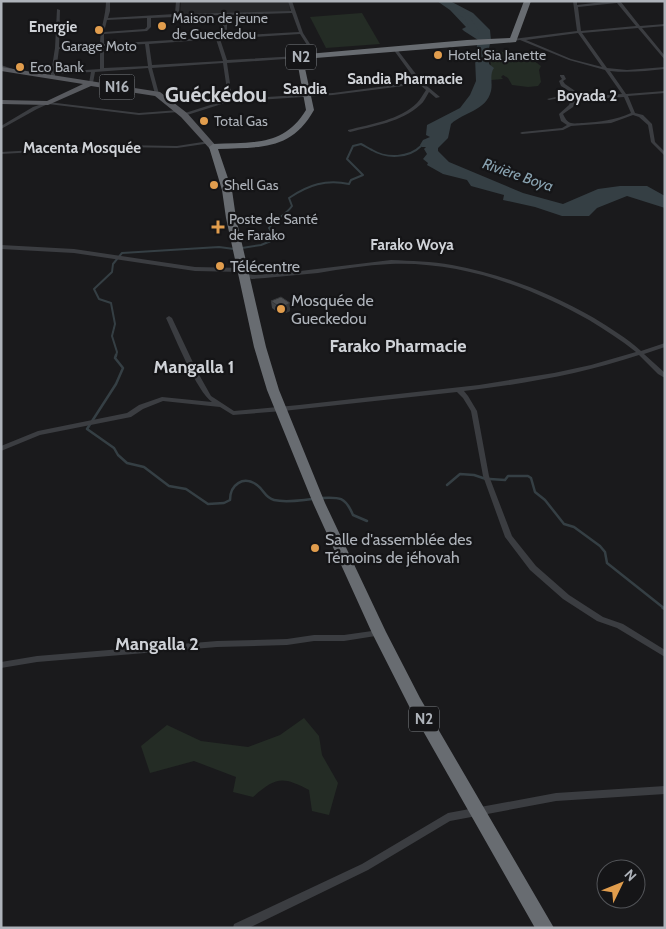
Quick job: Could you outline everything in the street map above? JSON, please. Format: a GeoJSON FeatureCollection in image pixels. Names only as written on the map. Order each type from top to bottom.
{"type":"FeatureCollection","features":[{"type":"Feature","properties":{"kind":"highway"},"geometry":{"type":"LineString","coordinates":[[516,39],[528,1]]}},
{"type":"Feature","properties":{"kind":"highway","name":"N2"},"geometry":{"type":"LineString","coordinates":[[516,39],[299,57],[310,110],[307,118],[286,137],[268,143],[211,144],[227,190],[260,347],[316,496],[379,633],[415,703],[545,928]]}},
{"type":"Feature","properties":{"kind":"main road","name":"N16"},"geometry":{"type":"LineString","coordinates":[[1,67],[11,70],[53,74],[157,94],[181,113],[211,144]]}},
{"type":"Feature","properties":{"kind":"main road"},"geometry":{"type":"LineString","coordinates":[[1,102],[48,104],[91,82]]}},
{"type":"Feature","properties":{"kind":"street"},"geometry":{"type":"LineString","coordinates":[[102,70],[102,33],[108,11],[108,1]]}},
{"type":"Feature","properties":{"kind":"street"},"geometry":{"type":"LineString","coordinates":[[177,15],[178,1]]}},
{"type":"Feature","properties":{"kind":"street"},"geometry":{"type":"LineString","coordinates":[[290,1],[301,34],[315,55]]}},
{"type":"Feature","properties":{"kind":"street"},"geometry":{"type":"LineString","coordinates":[[618,1],[665,59]]}},
{"type":"Feature","properties":{"kind":"street"},"geometry":{"type":"LineString","coordinates":[[624,1],[576,3],[579,32],[624,94],[633,114]]}},
{"type":"Feature","properties":{"kind":"street"},"geometry":{"type":"LineString","coordinates":[[58,10],[57,48],[53,74],[299,57]]}},
{"type":"Feature","properties":{"kind":"street"},"geometry":{"type":"LineString","coordinates":[[106,19],[293,12]]}},
{"type":"Feature","properties":{"kind":"street"},"geometry":{"type":"LineString","coordinates":[[225,14],[225,38]]}},
{"type":"Feature","properties":{"kind":"street"},"geometry":{"type":"LineString","coordinates":[[102,33],[146,30],[149,27],[149,17]]}},
{"type":"Feature","properties":{"kind":"street"},"geometry":{"type":"LineString","coordinates":[[516,39],[665,25]]}},
{"type":"Feature","properties":{"kind":"street"},"geometry":{"type":"LineString","coordinates":[[57,48],[301,34]]}},
{"type":"Feature","properties":{"kind":"street"},"geometry":{"type":"LineString","coordinates":[[218,38],[225,62],[230,97],[228,101]]}},
{"type":"Feature","properties":{"kind":"street"},"geometry":{"type":"LineString","coordinates":[[516,39],[606,69],[621,71],[665,68]]}},
{"type":"Feature","properties":{"kind":"street"},"geometry":{"type":"LineString","coordinates":[[146,42],[157,94]]}},
{"type":"Feature","properties":{"kind":"street"},"geometry":{"type":"LineString","coordinates":[[395,49],[420,83],[438,97]]}},
{"type":"Feature","properties":{"kind":"street"},"geometry":{"type":"LineString","coordinates":[[91,82],[93,70]]}},
{"type":"Feature","properties":{"kind":"street"},"geometry":{"type":"LineString","coordinates":[[562,76],[564,79],[562,81],[563,85],[576,94],[571,106],[561,114],[563,120],[570,125]]}},
{"type":"Feature","properties":{"kind":"street"},"geometry":{"type":"LineString","coordinates":[[1,128],[35,108],[48,104],[139,114],[181,113],[228,101],[420,83]]}},
{"type":"Feature","properties":{"kind":"street"},"geometry":{"type":"LineString","coordinates":[[350,131],[390,120],[419,104],[428,90]]}},
{"type":"Feature","properties":{"kind":"street"},"geometry":{"type":"LineString","coordinates":[[549,99],[560,97],[574,99],[665,92]]}},
{"type":"Feature","properties":{"kind":"street"},"geometry":{"type":"LineString","coordinates":[[522,133],[563,129],[570,125],[606,123],[624,119],[633,114],[641,116],[650,125],[653,142],[665,156]]}},
{"type":"Feature","properties":{"kind":"street"},"geometry":{"type":"LineString","coordinates":[[1,153],[121,146],[177,147],[211,144]]}},
{"type":"Feature","properties":{"kind":"street"},"geometry":{"type":"LineString","coordinates":[[1,247],[74,251],[195,269],[243,273],[300,274],[392,262],[424,263],[479,273],[540,294],[608,329],[641,354],[655,369],[665,376]]}},
{"type":"Feature","properties":{"kind":"street"},"geometry":{"type":"LineString","coordinates":[[532,300],[540,294]]}},
{"type":"Feature","properties":{"kind":"street"},"geometry":{"type":"LineString","coordinates":[[169,318],[199,380],[209,396],[233,413],[460,391],[568,372],[641,354],[665,345]]}},
{"type":"Feature","properties":{"kind":"street"},"geometry":{"type":"LineString","coordinates":[[460,391],[474,410],[486,476],[509,537],[533,568],[566,597],[600,619],[620,626],[665,654]]}},
{"type":"Feature","properties":{"kind":"street"},"geometry":{"type":"LineString","coordinates":[[1,449],[38,433],[129,415],[141,407],[161,399],[220,405]]}},
{"type":"Feature","properties":{"kind":"street"},"geometry":{"type":"LineString","coordinates":[[1,665],[43,658],[217,644],[344,638],[379,633]]}},
{"type":"Feature","properties":{"kind":"street"},"geometry":{"type":"LineString","coordinates":[[238,928],[365,867],[448,817],[556,797],[665,790]]}},
{"type":"Feature","properties":{"kind":"shaded area"},"geometry":{"type":"Polygon","coordinates":[[[181,1],[289,1],[290,12],[180,14],[181,1]]]}},
{"type":"Feature","properties":{"kind":"shaded area"},"geometry":{"type":"Polygon","coordinates":[[[437,1],[450,1],[473,13],[490,30],[489,64],[494,68],[491,91],[488,98],[480,107],[451,124],[448,138],[438,148],[438,151],[449,162],[523,193],[563,204],[598,189],[620,186],[647,186],[665,196],[665,208],[627,196],[597,208],[589,216],[562,216],[535,207],[503,200],[504,195],[471,186],[467,180],[443,174],[427,165],[428,163],[423,159],[427,154],[424,149],[426,147],[420,145],[423,140],[430,137],[426,135],[427,125],[460,108],[470,95],[476,81],[475,58],[478,40],[464,31],[462,29],[466,27],[450,10],[437,1]]]}},
{"type":"Feature","properties":{"kind":"shaded area"},"geometry":{"type":"Polygon","coordinates":[[[362,13],[380,44],[326,48],[310,17],[362,13]]]}},
{"type":"Feature","properties":{"kind":"shaded area"},"geometry":{"type":"Polygon","coordinates":[[[489,48],[534,61],[541,66],[539,70],[541,82],[538,86],[528,87],[512,85],[508,78],[503,75],[501,77],[503,79],[491,80],[489,48]]]}},
{"type":"Feature","properties":{"kind":"shaded area"},"geometry":{"type":"Polygon","coordinates":[[[304,718],[319,736],[322,755],[338,783],[329,815],[312,811],[309,790],[292,782],[274,782],[253,797],[233,792],[236,777],[194,761],[150,773],[141,746],[167,725],[201,741],[248,747],[280,735],[304,718]]]}},
{"type":"Feature","properties":{"kind":"building"},"geometry":{"type":"Polygon","coordinates":[[[281,297],[290,303],[281,308],[271,301],[281,297]]]}},
{"type":"Feature","properties":{"kind":"waterway","name":"Rivière Boya"},"geometry":{"type":"LineString","coordinates":[[443,1],[468,18],[475,32]]}},
{"type":"Feature","properties":{"kind":"waterway"},"geometry":{"type":"LineString","coordinates":[[242,248],[261,245],[276,239],[269,228],[290,209],[292,206],[289,198],[296,193],[318,184],[333,182],[349,184],[351,180],[363,175],[347,159],[353,146],[361,144],[378,153],[391,156],[404,155],[421,146]]}},
{"type":"Feature","properties":{"kind":"waterway"},"geometry":{"type":"LineString","coordinates":[[116,356],[117,352],[112,336],[115,324],[111,303],[99,299],[94,289],[112,272],[113,264],[122,253],[219,247],[234,249]]}},
{"type":"Feature","properties":{"kind":"waterway"},"geometry":{"type":"LineString","coordinates":[[116,355],[115,358],[123,368],[116,384],[87,429],[114,448],[118,455],[127,463],[144,467],[169,486],[186,489],[208,504],[224,503],[230,500],[232,490],[242,481],[252,482],[269,498],[274,500],[314,499]]}},
{"type":"Feature","properties":{"kind":"waterway"},"geometry":{"type":"LineString","coordinates":[[447,485],[460,474],[474,475],[486,479]]}},
{"type":"Feature","properties":{"kind":"waterway"},"geometry":{"type":"LineString","coordinates":[[490,479],[505,480],[508,476],[528,476],[531,478],[535,492],[545,500],[564,524],[574,527],[600,546],[605,552],[607,563],[665,609],[663,608]]}},
{"type":"Feature","properties":{"kind":"waterway"},"geometry":{"type":"LineString","coordinates":[[320,498],[341,499],[347,504],[353,515],[367,521]]}},
{"type":"Feature","properties":{"kind":"place","name":"Maison de jeune de Gueckedou"},"geometry":{"type":"Point","coordinates":[162,26]}},
{"type":"Feature","properties":{"kind":"place","name":"Garage Moto"},"geometry":{"type":"Point","coordinates":[99,30]}},
{"type":"Feature","properties":{"kind":"place","name":"Hotel Sia Janette"},"geometry":{"type":"Point","coordinates":[438,55]}},
{"type":"Feature","properties":{"kind":"place","name":"Eco Bank"},"geometry":{"type":"Point","coordinates":[20,67]}},
{"type":"Feature","properties":{"kind":"place","name":"Total Gas"},"geometry":{"type":"Point","coordinates":[204,121]}},
{"type":"Feature","properties":{"kind":"place","name":"Shell Gas"},"geometry":{"type":"Point","coordinates":[214,185]}},
{"type":"Feature","properties":{"kind":"place","name":"Poste de Santé de Farako"},"geometry":{"type":"Point","coordinates":[218,227]}},
{"type":"Feature","properties":{"kind":"place","name":"Télécentre"},"geometry":{"type":"Point","coordinates":[220,266]}},
{"type":"Feature","properties":{"kind":"place","name":"Mosquée de Gueckedou"},"geometry":{"type":"Point","coordinates":[281,309]}},
{"type":"Feature","properties":{"kind":"place","name":"Salle d'assemblée des Témoins de jéhovah"},"geometry":{"type":"Point","coordinates":[315,548]}},
{"type":"Feature","properties":{"kind":"district","name":"Energie"},"geometry":{"type":"Point","coordinates":[53,27]}},
{"type":"Feature","properties":{"kind":"district","name":"Sandia Pharmacie"},"geometry":{"type":"Point","coordinates":[405,79]}},
{"type":"Feature","properties":{"kind":"district","name":"Sandia"},"geometry":{"type":"Point","coordinates":[305,89]}},
{"type":"Feature","properties":{"kind":"district","name":"Guéckédou"},"geometry":{"type":"Point","coordinates":[216,94]}},
{"type":"Feature","properties":{"kind":"district","name":"Boyada 2"},"geometry":{"type":"Point","coordinates":[587,96]}},
{"type":"Feature","properties":{"kind":"district","name":"Macenta Mosquée"},"geometry":{"type":"Point","coordinates":[82,148]}},
{"type":"Feature","properties":{"kind":"district","name":"Farako Woya"},"geometry":{"type":"Point","coordinates":[412,245]}},
{"type":"Feature","properties":{"kind":"district","name":"Farako Pharmacie"},"geometry":{"type":"Point","coordinates":[398,346]}},
{"type":"Feature","properties":{"kind":"district","name":"Mangalla 1"},"geometry":{"type":"Point","coordinates":[194,367]}},
{"type":"Feature","properties":{"kind":"district","name":"Mangalla 2"},"geometry":{"type":"Point","coordinates":[157,644]}}]}
